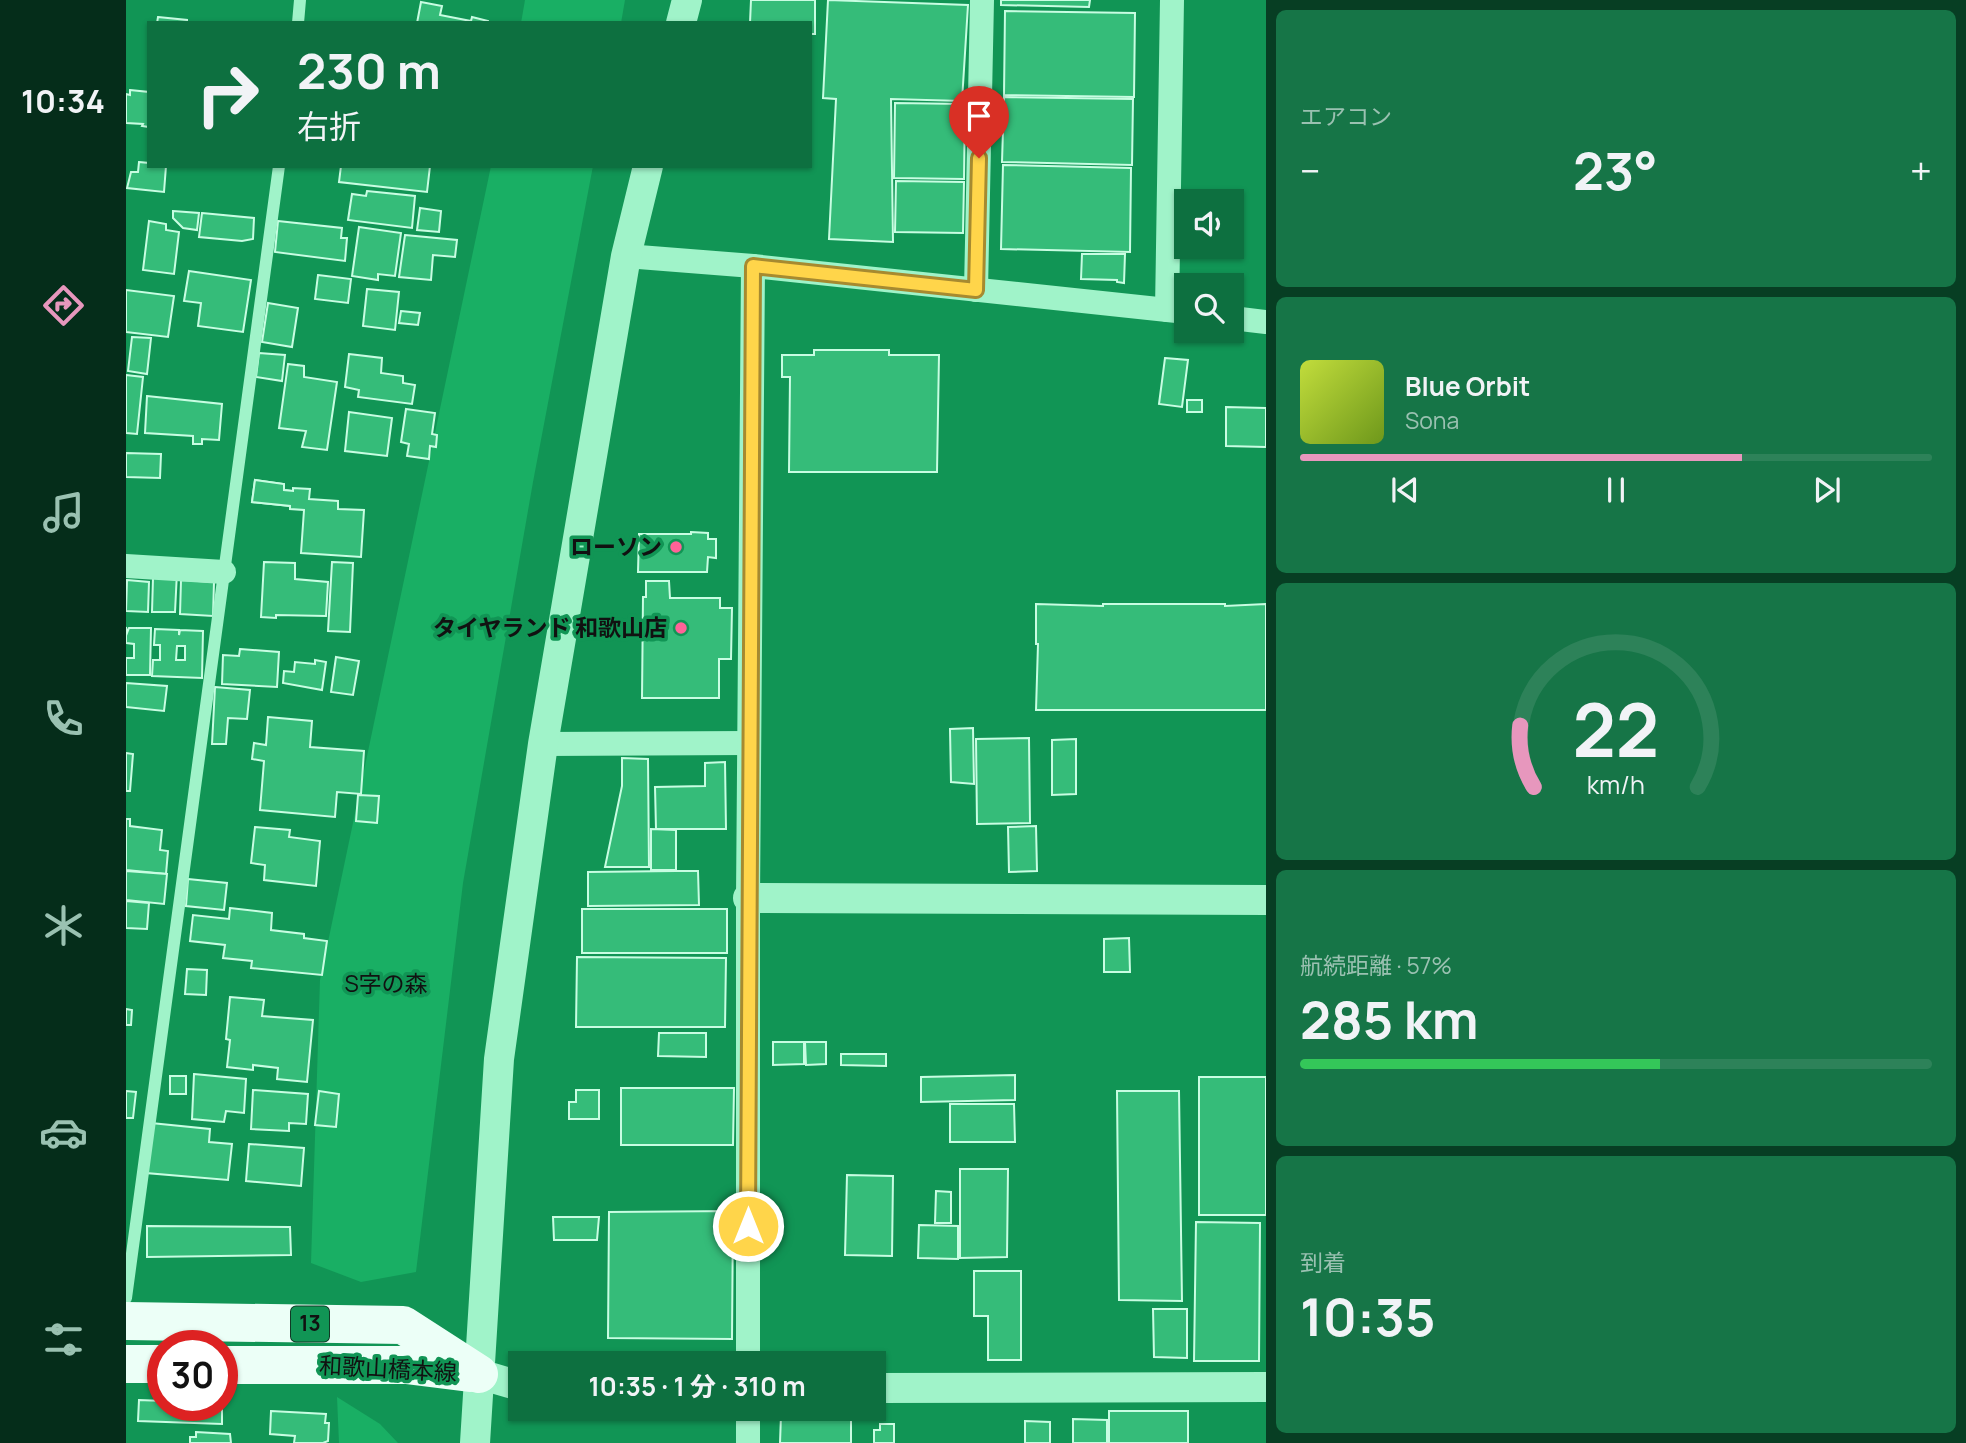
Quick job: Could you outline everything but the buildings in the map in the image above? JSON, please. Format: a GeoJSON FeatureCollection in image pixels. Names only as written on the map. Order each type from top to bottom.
{"type":"FeatureCollection","features":[{"type":"Feature","properties":{"kind":"main road","name":"和歌山橋本線"},"geometry":{"type":"LineString","coordinates":[[126,1321],[403,1325],[480,1374]]}},
{"type":"Feature","properties":{"kind":"main road"},"geometry":{"type":"LineString","coordinates":[[126,1364],[147,1364]]}},
{"type":"Feature","properties":{"kind":"main road","name":"和歌山橋本線"},"geometry":{"type":"LineString","coordinates":[[238,1365],[406,1365],[480,1374]]}},
{"type":"Feature","properties":{"kind":"street"},"geometry":{"type":"LineString","coordinates":[[682,21],[687,0]]}},
{"type":"Feature","properties":{"kind":"street"},"geometry":{"type":"LineString","coordinates":[[976,290],[982,0]]}},
{"type":"Feature","properties":{"kind":"street"},"geometry":{"type":"LineString","coordinates":[[1172,0],[1176,273]]}},
{"type":"Feature","properties":{"kind":"street"},"geometry":{"type":"LineString","coordinates":[[475,1443],[499,1059],[543,744],[626,256],[648,168]]}},
{"type":"Feature","properties":{"kind":"street"},"geometry":{"type":"LineString","coordinates":[[626,256],[753,266],[1174,311]]}},
{"type":"Feature","properties":{"kind":"street"},"geometry":{"type":"LineString","coordinates":[[748,1351],[753,266]]}},
{"type":"Feature","properties":{"kind":"street"},"geometry":{"type":"LineString","coordinates":[[1244,319],[1266,322]]}},
{"type":"Feature","properties":{"kind":"street"},"geometry":{"type":"LineString","coordinates":[[126,566],[224,572]]}},
{"type":"Feature","properties":{"kind":"street"},"geometry":{"type":"LineString","coordinates":[[543,744],[749,743]]}},
{"type":"Feature","properties":{"kind":"street"},"geometry":{"type":"LineString","coordinates":[[748,898],[1266,900]]}},
{"type":"Feature","properties":{"kind":"street"},"geometry":{"type":"LineString","coordinates":[[480,1374],[508,1382]]}},
{"type":"Feature","properties":{"kind":"street"},"geometry":{"type":"LineString","coordinates":[[886,1388],[1266,1387]]}},
{"type":"Feature","properties":{"kind":"street"},"geometry":{"type":"LineString","coordinates":[[748,1421],[748,1443]]}},
{"type":"Feature","properties":{"kind":"lane"},"geometry":{"type":"LineString","coordinates":[[298,21],[300,0]]}},
{"type":"Feature","properties":{"kind":"lane"},"geometry":{"type":"LineString","coordinates":[[126,1298],[279,168]]}},
{"type":"Feature","properties":{"kind":"green space"},"geometry":{"type":"Polygon","coordinates":[[[525,0],[625,0],[621,21],[521,21],[525,0]]]}},
{"type":"Feature","properties":{"kind":"green space","name":"S字の森"},"geometry":{"type":"Polygon","coordinates":[[[491,168],[593,168],[533,482],[463,883],[416,1272],[361,1282],[311,1263],[320,980],[491,168]]]}},
{"type":"Feature","properties":{"kind":"green space"},"geometry":{"type":"Polygon","coordinates":[[[337,1397],[380,1424],[398,1443],[339,1443],[337,1397]]]}},
{"type":"Feature","properties":{"kind":"place","name":"ローソン"},"geometry":{"type":"Point","coordinates":[676,547]}},
{"type":"Feature","properties":{"kind":"place","name":"タイヤランド 和歌山店"},"geometry":{"type":"Point","coordinates":[681,628]}},
{"type":"Feature","properties":{"kind":"route"},"geometry":{"type":"LineString","coordinates":[[748,1226],[753,266],[976,290],[979,158]]}}]}
